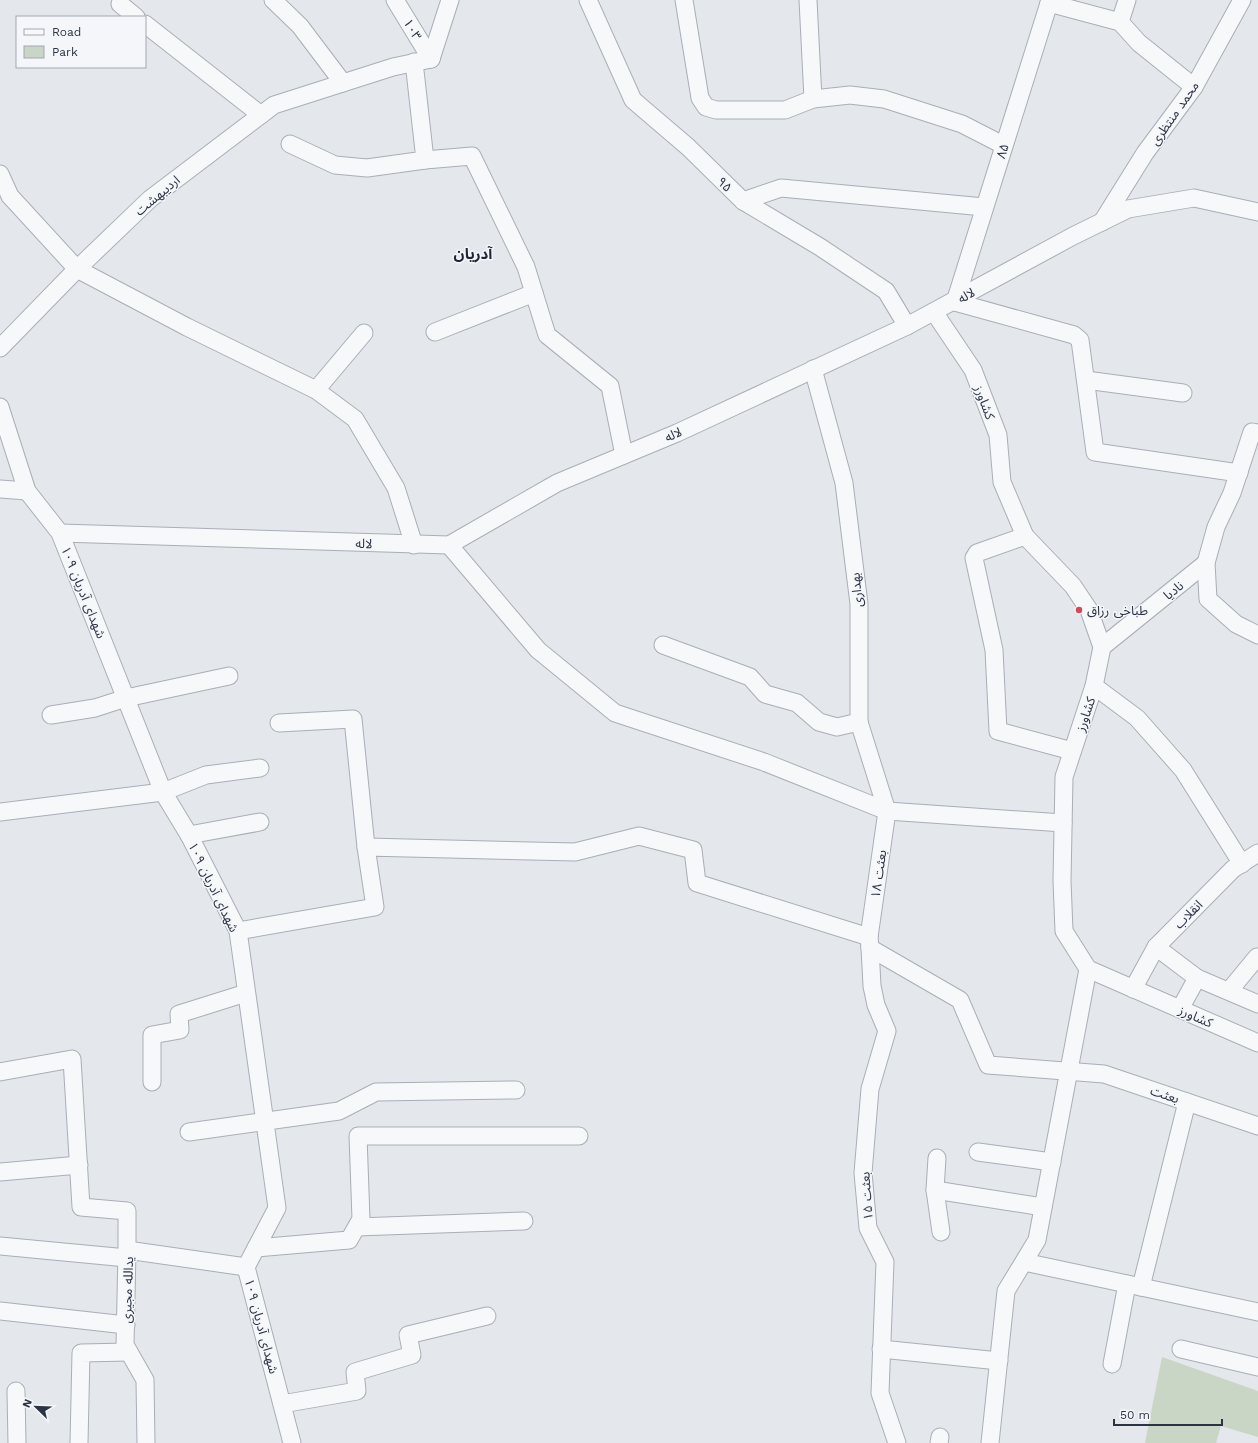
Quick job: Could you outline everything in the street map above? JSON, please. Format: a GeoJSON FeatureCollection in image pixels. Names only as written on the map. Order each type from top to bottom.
{"type":"FeatureCollection","features":[{"type":"Feature","properties":{"kind":"street"},"geometry":{"type":"LineString","coordinates":[[273,0],[300,26],[343,83]]}},
{"type":"Feature","properties":{"kind":"street","name":"۱۰۳"},"geometry":{"type":"LineString","coordinates":[[394,0],[430,59]]}},
{"type":"Feature","properties":{"kind":"street"},"geometry":{"type":"LineString","coordinates":[[430,59],[450,0]]}},
{"type":"Feature","properties":{"kind":"street","name":"۹۵"},"geometry":{"type":"LineString","coordinates":[[588,0],[633,100],[688,146],[743,201],[820,247],[886,291],[907,326]]}},
{"type":"Feature","properties":{"kind":"street"},"geometry":{"type":"LineString","coordinates":[[684,0],[700,98],[706,107],[716,110],[785,110],[813,99],[850,95],[884,99],[962,124],[1003,145]]}},
{"type":"Feature","properties":{"kind":"street"},"geometry":{"type":"LineString","coordinates":[[808,0],[813,99]]}},
{"type":"Feature","properties":{"kind":"street"},"geometry":{"type":"LineString","coordinates":[[1120,22],[1127,0]]}},
{"type":"Feature","properties":{"kind":"street","name":"محمد منتظری"},"geometry":{"type":"LineString","coordinates":[[1101,222],[1145,153],[1194,87],[1242,0]]}},
{"type":"Feature","properties":{"kind":"street"},"geometry":{"type":"LineString","coordinates":[[1049,1],[1120,22],[1139,43],[1194,87]]}},
{"type":"Feature","properties":{"kind":"street","name":"۸۵"},"geometry":{"type":"LineString","coordinates":[[955,302],[1049,1]]}},
{"type":"Feature","properties":{"kind":"street"},"geometry":{"type":"LineString","coordinates":[[120,4],[135,16]]}},
{"type":"Feature","properties":{"kind":"street"},"geometry":{"type":"LineString","coordinates":[[146,25],[261,115]]}},
{"type":"Feature","properties":{"kind":"street","name":"اردیبهشت"},"geometry":{"type":"LineString","coordinates":[[0,348],[77,269],[150,199],[274,106],[392,67],[430,59]]}},
{"type":"Feature","properties":{"kind":"street"},"geometry":{"type":"LineString","coordinates":[[414,62],[425,160]]}},
{"type":"Feature","properties":{"kind":"street"},"geometry":{"type":"LineString","coordinates":[[290,144],[335,165],[367,168],[425,160],[472,156],[526,267],[547,335],[610,386],[624,455]]}},
{"type":"Feature","properties":{"kind":"street"},"geometry":{"type":"LineString","coordinates":[[0,174],[10,196],[77,269],[187,327],[316,390],[355,419],[396,488],[414,545]]}},
{"type":"Feature","properties":{"kind":"street"},"geometry":{"type":"LineString","coordinates":[[743,201],[781,188],[984,208]]}},
{"type":"Feature","properties":{"kind":"street","name":"لاله"},"geometry":{"type":"LineString","coordinates":[[60,533],[449,545],[557,483],[677,433],[907,326],[955,302],[1101,222],[1128,209],[1194,198],[1258,212]]}},
{"type":"Feature","properties":{"kind":"street"},"geometry":{"type":"LineString","coordinates":[[435,332],[534,293]]}},
{"type":"Feature","properties":{"kind":"street"},"geometry":{"type":"LineString","coordinates":[[955,302],[1074,335],[1080,340],[1095,452],[1239,473]]}},
{"type":"Feature","properties":{"kind":"street","name":"کشاورز"},"geometry":{"type":"LineString","coordinates":[[934,312],[973,370],[998,435],[1002,482],[1025,536],[1073,586],[1088,610],[1102,647],[1094,686],[1064,777],[1062,881],[1064,931],[1088,969],[1258,1043]]}},
{"type":"Feature","properties":{"kind":"street"},"geometry":{"type":"LineString","coordinates":[[316,390],[364,333]]}},
{"type":"Feature","properties":{"kind":"street","name":"بهداری"},"geometry":{"type":"LineString","coordinates":[[813,369],[844,483],[859,604],[859,722],[887,811]]}},
{"type":"Feature","properties":{"kind":"street"},"geometry":{"type":"LineString","coordinates":[[1086,380],[1183,393]]}},
{"type":"Feature","properties":{"kind":"street","name":"شهدای آدریان ۱۰۹"},"geometry":{"type":"LineString","coordinates":[[0,407],[27,491],[60,533],[163,792],[189,835],[238,931],[277,1208],[246,1267],[292,1443]]}},
{"type":"Feature","properties":{"kind":"street"},"geometry":{"type":"LineString","coordinates":[[1258,433],[1252,432],[1232,493],[1216,527],[1206,563],[1208,599],[1236,624],[1258,635]]}},
{"type":"Feature","properties":{"kind":"street"},"geometry":{"type":"LineString","coordinates":[[0,489],[27,491]]}},
{"type":"Feature","properties":{"kind":"street"},"geometry":{"type":"LineString","coordinates":[[1025,536],[977,553],[974,558],[994,650],[998,731],[1072,751]]}},
{"type":"Feature","properties":{"kind":"street"},"geometry":{"type":"LineString","coordinates":[[449,545],[538,650],[615,713],[764,762],[887,811],[1063,823]]}},
{"type":"Feature","properties":{"kind":"street","name":"نادیا"},"geometry":{"type":"LineString","coordinates":[[1102,647],[1206,563]]}},
{"type":"Feature","properties":{"kind":"street"},"geometry":{"type":"LineString","coordinates":[[663,645],[750,677],[765,694],[797,702],[819,722],[836,727],[859,722]]}},
{"type":"Feature","properties":{"kind":"street"},"geometry":{"type":"LineString","coordinates":[[51,715],[95,708],[126,698],[229,676]]}},
{"type":"Feature","properties":{"kind":"street"},"geometry":{"type":"LineString","coordinates":[[1094,686],[1137,718],[1183,770],[1252,861]]}},
{"type":"Feature","properties":{"kind":"street"},"geometry":{"type":"LineString","coordinates":[[238,931],[375,907],[366,847],[353,719],[279,723]]}},
{"type":"Feature","properties":{"kind":"street"},"geometry":{"type":"LineString","coordinates":[[0,812],[163,792],[206,775],[260,768]]}},
{"type":"Feature","properties":{"kind":"street","name":"بعثت ۱۸"},"geometry":{"type":"LineString","coordinates":[[870,943],[887,811]]}},
{"type":"Feature","properties":{"kind":"street"},"geometry":{"type":"LineString","coordinates":[[189,835],[260,822]]}},
{"type":"Feature","properties":{"kind":"street"},"geometry":{"type":"LineString","coordinates":[[366,847],[575,852],[639,836],[694,850],[697,883],[870,943]]}},
{"type":"Feature","properties":{"kind":"street","name":"انقلاب"},"geometry":{"type":"LineString","coordinates":[[1133,989],[1156,946],[1233,870],[1252,861]]}},
{"type":"Feature","properties":{"kind":"street","name":"بعثت"},"geometry":{"type":"LineString","coordinates":[[870,943],[960,1000],[988,1065],[1070,1070],[1104,1074],[1258,1126]]}},
{"type":"Feature","properties":{"kind":"street","name":"بعثت ۱۵"},"geometry":{"type":"LineString","coordinates":[[870,943],[872,986],[876,1006],[887,1032],[870,1089],[863,1174],[868,1228],[885,1262],[880,1393],[897,1443]]}},
{"type":"Feature","properties":{"kind":"street"},"geometry":{"type":"LineString","coordinates":[[1156,946],[1197,978],[1258,1004]]}},
{"type":"Feature","properties":{"kind":"street"},"geometry":{"type":"LineString","coordinates":[[1229,991],[1257,958]]}},
{"type":"Feature","properties":{"kind":"street"},"geometry":{"type":"LineString","coordinates":[[990,1443],[1006,1291],[1037,1240],[1088,969]]}},
{"type":"Feature","properties":{"kind":"street"},"geometry":{"type":"LineString","coordinates":[[1180,1009],[1197,978]]}},
{"type":"Feature","properties":{"kind":"street"},"geometry":{"type":"LineString","coordinates":[[152,1082],[152,1035],[180,1030],[179,1014],[246,993]]}},
{"type":"Feature","properties":{"kind":"street"},"geometry":{"type":"LineString","coordinates":[[0,1072],[72,1059],[81,1207],[127,1211],[127,1254],[0,1246]]}},
{"type":"Feature","properties":{"kind":"street"},"geometry":{"type":"LineString","coordinates":[[190,1132],[265,1123],[339,1111],[376,1092],[516,1090]]}},
{"type":"Feature","properties":{"kind":"street"},"geometry":{"type":"LineString","coordinates":[[1112,1364],[1187,1102]]}},
{"type":"Feature","properties":{"kind":"street"},"geometry":{"type":"LineString","coordinates":[[256,1248],[349,1240],[361,1219],[358,1136],[579,1136]]}},
{"type":"Feature","properties":{"kind":"street"},"geometry":{"type":"LineString","coordinates":[[978,1152],[1052,1162]]}},
{"type":"Feature","properties":{"kind":"street"},"geometry":{"type":"LineString","coordinates":[[937,1158],[935,1190],[941,1232]]}},
{"type":"Feature","properties":{"kind":"street"},"geometry":{"type":"LineString","coordinates":[[0,1172],[79,1165]]}},
{"type":"Feature","properties":{"kind":"street"},"geometry":{"type":"LineString","coordinates":[[935,1190],[1043,1207]]}},
{"type":"Feature","properties":{"kind":"street"},"geometry":{"type":"LineString","coordinates":[[357,1227],[524,1221]]}},
{"type":"Feature","properties":{"kind":"street","name":"یدالله مجیری"},"geometry":{"type":"LineString","coordinates":[[146,1443],[145,1380],[125,1345],[127,1254],[246,1267]]}},
{"type":"Feature","properties":{"kind":"street"},"geometry":{"type":"LineString","coordinates":[[1024,1262],[1258,1312]]}},
{"type":"Feature","properties":{"kind":"street"},"geometry":{"type":"LineString","coordinates":[[0,1311],[126,1325]]}},
{"type":"Feature","properties":{"kind":"street"},"geometry":{"type":"LineString","coordinates":[[282,1404],[357,1391],[355,1372],[412,1355],[408,1335],[487,1316]]}},
{"type":"Feature","properties":{"kind":"street"},"geometry":{"type":"LineString","coordinates":[[881,1349],[999,1361]]}},
{"type":"Feature","properties":{"kind":"street"},"geometry":{"type":"LineString","coordinates":[[1181,1349],[1258,1367]]}},
{"type":"Feature","properties":{"kind":"street"},"geometry":{"type":"LineString","coordinates":[[79,1443],[81,1353],[129,1352]]}},
{"type":"Feature","properties":{"kind":"street"},"geometry":{"type":"LineString","coordinates":[[16,1391],[16,1443]]}},
{"type":"Feature","properties":{"kind":"green space"},"geometry":{"type":"Polygon","coordinates":[[[1162,1357],[1258,1391],[1258,1437],[1221,1426],[1216,1443],[1145,1443],[1162,1357]]]}},
{"type":"Feature","properties":{"kind":"place","name":"طباخی رزاق"},"geometry":{"type":"Point","coordinates":[1079,610]}},
{"type":"Feature","properties":{"kind":"district","name":"آدریان"},"geometry":{"type":"Point","coordinates":[473,254]}}]}
